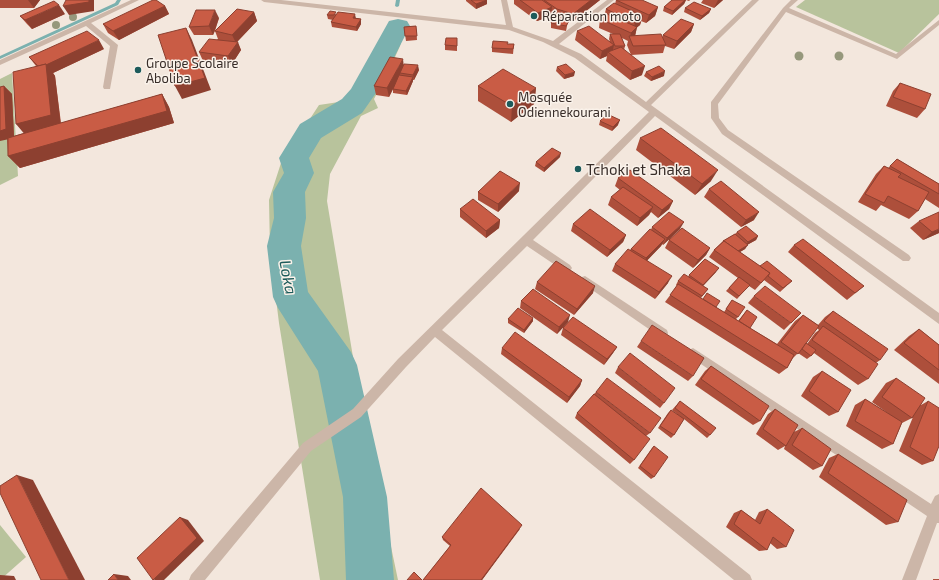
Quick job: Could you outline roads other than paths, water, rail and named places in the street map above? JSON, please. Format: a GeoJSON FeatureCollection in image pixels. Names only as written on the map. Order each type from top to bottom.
{"type":"FeatureCollection","features":[{"type":"Feature","properties":{"kind":"street"},"geometry":{"type":"LineString","coordinates":[[0,63],[136,0]]}},
{"type":"Feature","properties":{"kind":"street"},"geometry":{"type":"LineString","coordinates":[[264,0],[510,28],[534,34],[555,43],[578,56],[939,319]]}},
{"type":"Feature","properties":{"kind":"street"},"geometry":{"type":"LineString","coordinates":[[504,0],[510,28]]}},
{"type":"Feature","properties":{"kind":"street"},"geometry":{"type":"LineString","coordinates":[[555,43],[611,0]]}},
{"type":"Feature","properties":{"kind":"street"},"geometry":{"type":"LineString","coordinates":[[646,106],[756,0]]}},
{"type":"Feature","properties":{"kind":"street"},"geometry":{"type":"LineString","coordinates":[[795,0],[785,9],[714,104],[715,118],[725,132],[906,258]]}},
{"type":"Feature","properties":{"kind":"street"},"geometry":{"type":"LineString","coordinates":[[785,9],[898,57],[939,22]]}},
{"type":"Feature","properties":{"kind":"street"},"geometry":{"type":"LineString","coordinates":[[87,23],[114,45],[108,87]]}},
{"type":"Feature","properties":{"kind":"street"},"geometry":{"type":"LineString","coordinates":[[196,580],[307,447],[357,413],[402,363],[654,112]]}},
{"type":"Feature","properties":{"kind":"street"},"geometry":{"type":"LineString","coordinates":[[526,241],[671,338]]}},
{"type":"Feature","properties":{"kind":"street"},"geometry":{"type":"LineString","coordinates":[[435,331],[746,580]]}},
{"type":"Feature","properties":{"kind":"street"},"geometry":{"type":"LineString","coordinates":[[684,347],[937,515]]}},
{"type":"Feature","properties":{"kind":"street"},"geometry":{"type":"LineString","coordinates":[[909,580],[937,515],[939,500]]}},
{"type":"Feature","properties":{"kind":"waterway"},"geometry":{"type":"LineString","coordinates":[[0,58],[117,4],[119,0]]}},
{"type":"Feature","properties":{"kind":"waterway"},"geometry":{"type":"LineString","coordinates":[[397,6],[398,0]]}},
{"type":"Feature","properties":{"kind":"waterway","name":"Loka"},"geometry":{"type":"LineString","coordinates":[[370,580],[365,497],[337,365],[291,297],[284,246],[290,218],[289,192],[299,173],[294,158],[310,131],[352,106],[362,93],[398,26]]}},
{"type":"Feature","properties":{"kind":"place","name":"Réparation moto"},"geometry":{"type":"Point","coordinates":[534,16]}},
{"type":"Feature","properties":{"kind":"place","name":"Groupe Scolaire Aboliba"},"geometry":{"type":"Point","coordinates":[138,70]}},
{"type":"Feature","properties":{"kind":"place","name":"Mosquée Odiennekourani"},"geometry":{"type":"Point","coordinates":[510,104]}},
{"type":"Feature","properties":{"kind":"place","name":"Tchoki et Shaka"},"geometry":{"type":"Point","coordinates":[578,169]}}]}
